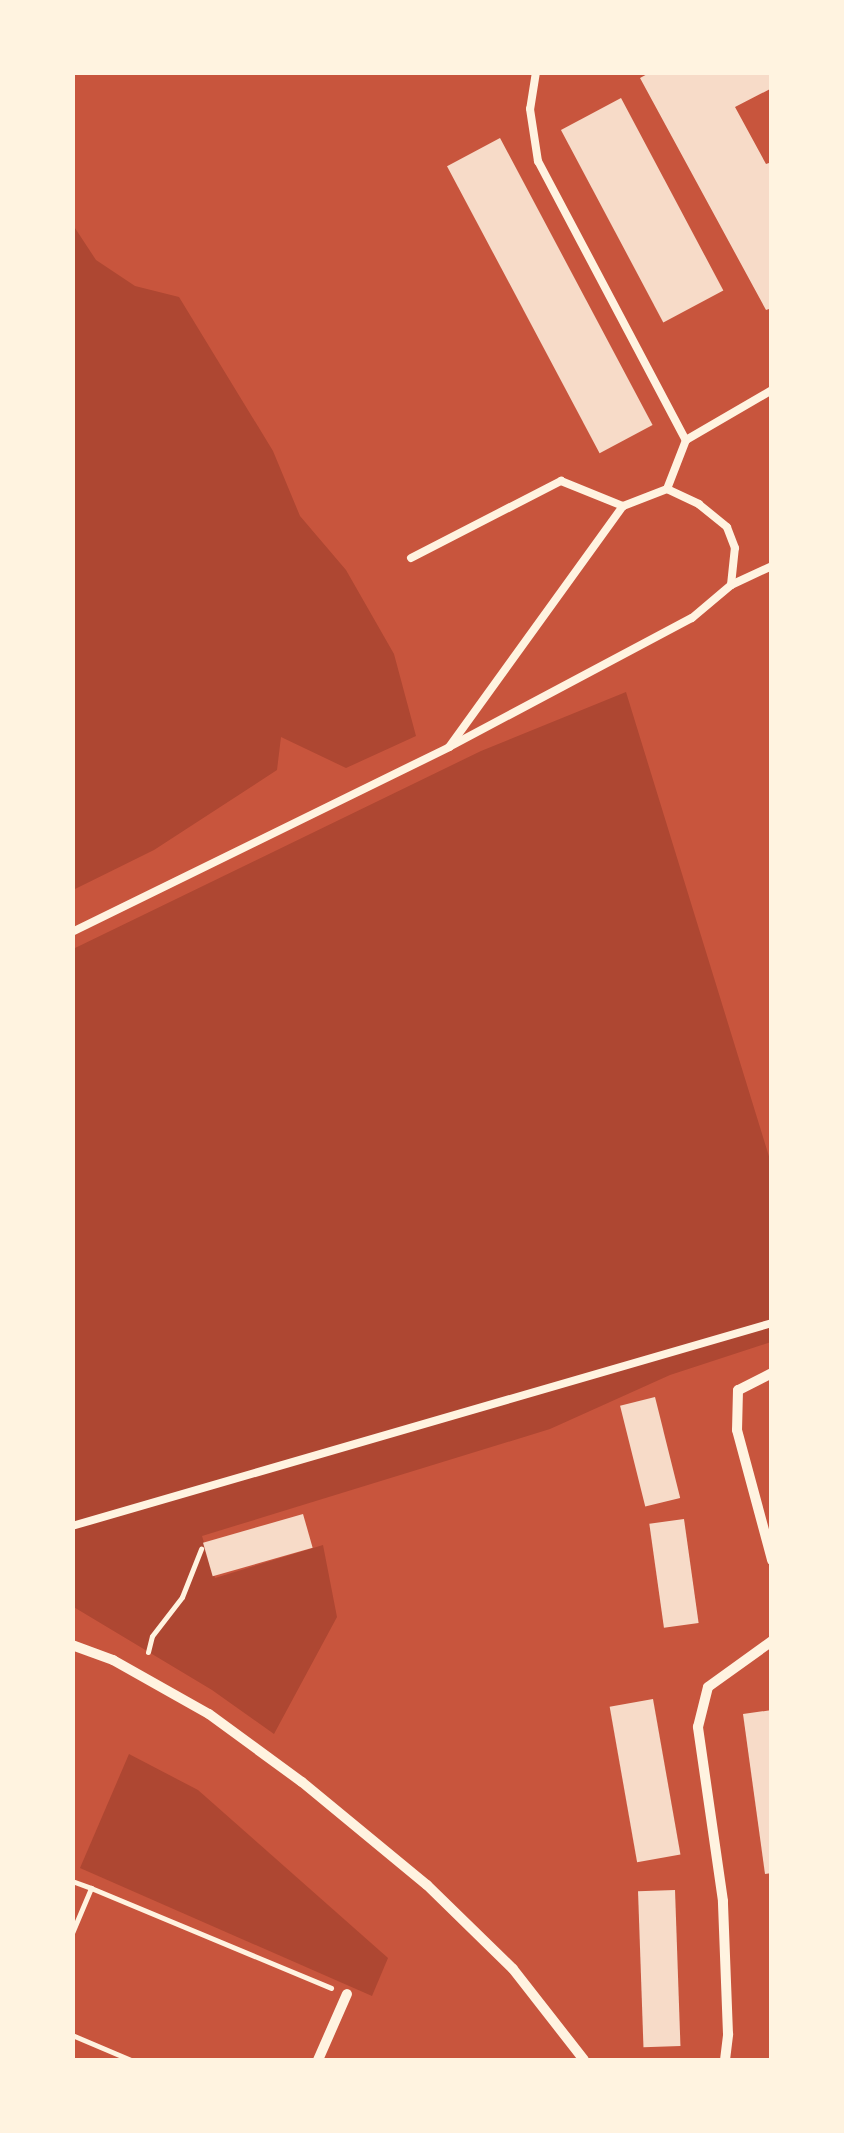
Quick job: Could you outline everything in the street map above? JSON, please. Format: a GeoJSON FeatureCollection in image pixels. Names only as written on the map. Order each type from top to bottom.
{"type":"FeatureCollection","features":[{"type":"Feature","properties":{"kind":"street"},"geometry":{"type":"LineString","coordinates":[[772,1372],[738,1390],[737,1430],[772,1560]]}},
{"type":"Feature","properties":{"kind":"street"},"geometry":{"type":"LineString","coordinates":[[725,2060],[728,2034],[723,1902],[698,1728],[708,1686],[772,1641]]}},
{"type":"Feature","properties":{"kind":"street"},"geometry":{"type":"LineString","coordinates":[[72,1645],[113,1660],[209,1714],[316,1794],[427,1885],[513,1969],[584,2060]]}},
{"type":"Feature","properties":{"kind":"street"},"geometry":{"type":"LineString","coordinates":[[318,2060],[347,1994]]}},
{"type":"Feature","properties":{"kind":"lane"},"geometry":{"type":"LineString","coordinates":[[536,72],[530,109],[538,161],[686,440]]}},
{"type":"Feature","properties":{"kind":"lane"},"geometry":{"type":"LineString","coordinates":[[668,489],[686,440],[772,390]]}},
{"type":"Feature","properties":{"kind":"lane"},"geometry":{"type":"LineString","coordinates":[[411,558],[561,480],[588,495],[623,506]]}},
{"type":"Feature","properties":{"kind":"lane"},"geometry":{"type":"LineString","coordinates":[[449,746],[623,506],[668,489],[700,504],[727,527],[735,548],[731,584]]}},
{"type":"Feature","properties":{"kind":"lane"},"geometry":{"type":"LineString","coordinates":[[72,932],[449,746],[692,618],[731,584],[772,566]]}},
{"type":"Feature","properties":{"kind":"lane"},"geometry":{"type":"LineString","coordinates":[[72,1526],[772,1323]]}},
{"type":"Feature","properties":{"kind":"path"},"geometry":{"type":"LineString","coordinates":[[148,1652],[152,1636],[182,1597],[202,1549]]}},
{"type":"Feature","properties":{"kind":"path"},"geometry":{"type":"LineString","coordinates":[[72,1881],[347,1994]]}},
{"type":"Feature","properties":{"kind":"path"},"geometry":{"type":"LineString","coordinates":[[72,1933],[91,1888]]}},
{"type":"Feature","properties":{"kind":"path"},"geometry":{"type":"LineString","coordinates":[[72,2035],[130,2060]]}},
{"type":"Feature","properties":{"kind":"shaded area"},"geometry":{"type":"Polygon","coordinates":[[[73,225],[96,260],[135,286],[179,297],[273,451],[300,516],[346,570],[394,654],[416,736],[346,768],[281,737],[277,770],[154,850],[73,890],[73,225]]]}},
{"type":"Feature","properties":{"kind":"shaded area"},"geometry":{"type":"Polygon","coordinates":[[[626,692],[771,1163],[771,1342],[670,1375],[550,1429],[202,1536],[215,1578],[323,1545],[337,1617],[274,1734],[212,1690],[72,1606],[73,949],[481,751],[626,692]]]}},
{"type":"Feature","properties":{"kind":"shaded area"},"geometry":{"type":"Polygon","coordinates":[[[129,1754],[198,1790],[388,1958],[372,1996],[80,1868],[129,1754]]]}},
{"type":"Feature","properties":{"kind":"building"},"geometry":{"type":"Polygon","coordinates":[[[651,72],[772,72],[772,88],[735,107],[766,164],[772,162],[772,308],[766,310],[640,78],[651,72]]]}},
{"type":"Feature","properties":{"kind":"building"},"geometry":{"type":"Polygon","coordinates":[[[621,98],[723,290],[663,322],[561,130],[621,98]]]}},
{"type":"Feature","properties":{"kind":"building"},"geometry":{"type":"Polygon","coordinates":[[[500,138],[653,425],[600,453],[447,166],[500,138]]]}},
{"type":"Feature","properties":{"kind":"building"},"geometry":{"type":"Polygon","coordinates":[[[655,1397],[680,1498],[645,1507],[620,1406],[655,1397]]]}},
{"type":"Feature","properties":{"kind":"building"},"geometry":{"type":"Polygon","coordinates":[[[303,1514],[313,1548],[213,1576],[203,1543],[303,1514]]]}},
{"type":"Feature","properties":{"kind":"building"},"geometry":{"type":"Polygon","coordinates":[[[684,1519],[699,1623],[664,1628],[649,1524],[684,1519]]]}},
{"type":"Feature","properties":{"kind":"building"},"geometry":{"type":"Polygon","coordinates":[[[653,1699],[680,1855],[637,1862],[610,1707],[653,1699]]]}},
{"type":"Feature","properties":{"kind":"building"},"geometry":{"type":"Polygon","coordinates":[[[772,1710],[772,1873],[765,1874],[743,1714],[772,1710]]]}},
{"type":"Feature","properties":{"kind":"building"},"geometry":{"type":"Polygon","coordinates":[[[675,1890],[680,2046],[643,2047],[638,1891],[675,1890]]]}}]}
